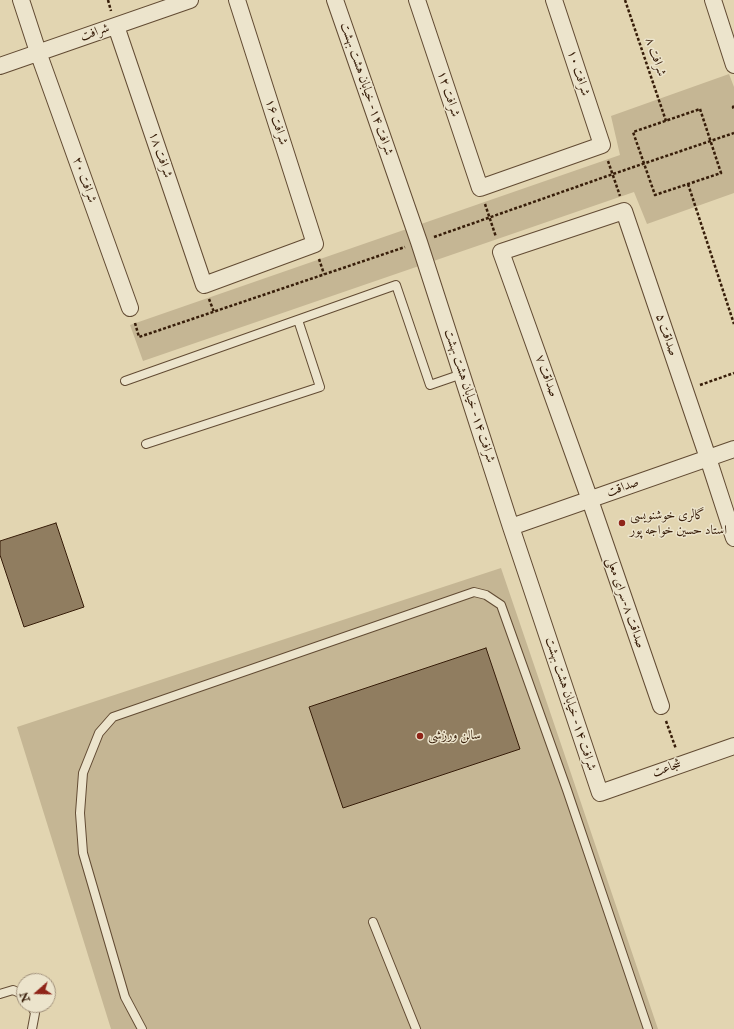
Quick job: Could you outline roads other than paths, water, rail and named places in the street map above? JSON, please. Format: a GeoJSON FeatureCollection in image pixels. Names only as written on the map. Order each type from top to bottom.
{"type":"FeatureCollection","features":[{"type":"Feature","properties":{"kind":"street","name":"شرافت ۲۰"},"geometry":{"type":"LineString","coordinates":[[21,0],[38,52],[130,308]]}},
{"type":"Feature","properties":{"kind":"street","name":"شرافت"},"geometry":{"type":"LineString","coordinates":[[0,66],[190,0]]}},
{"type":"Feature","properties":{"kind":"street","name":"شرافت ۱۶"},"geometry":{"type":"LineString","coordinates":[[204,285],[315,244],[237,0]]}},
{"type":"Feature","properties":{"kind":"street","name":"شرافت ۱۴- خیابان هشت بهشت"},"geometry":{"type":"LineString","coordinates":[[335,0],[419,242],[511,527],[600,793]]}},
{"type":"Feature","properties":{"kind":"street","name":"شرافت ۱۲"},"geometry":{"type":"LineString","coordinates":[[417,0],[480,188],[602,145]]}},
{"type":"Feature","properties":{"kind":"street","name":"شرافت ۱۰"},"geometry":{"type":"LineString","coordinates":[[554,0],[602,145]]}},
{"type":"Feature","properties":{"kind":"street"},"geometry":{"type":"LineString","coordinates":[[713,0],[734,65]]}},
{"type":"Feature","properties":{"kind":"street","name":"شرافت ۱۸"},"geometry":{"type":"LineString","coordinates":[[116,26],[204,285]]}},
{"type":"Feature","properties":{"kind":"street","name":"صداقت ۵"},"geometry":{"type":"LineString","coordinates":[[501,252],[624,211],[734,538]]}},
{"type":"Feature","properties":{"kind":"street","name":"صداقت ۷"},"geometry":{"type":"LineString","coordinates":[[501,252],[590,500]]}},
{"type":"Feature","properties":{"kind":"street","name":"صداقت"},"geometry":{"type":"LineString","coordinates":[[511,527],[734,450]]}},
{"type":"Feature","properties":{"kind":"street","name":"صداقت ۸-سرای معلی"},"geometry":{"type":"LineString","coordinates":[[590,500],[661,706]]}},
{"type":"Feature","properties":{"kind":"street","name":"شجاعت"},"geometry":{"type":"LineString","coordinates":[[600,793],[734,746]]}},
{"type":"Feature","properties":{"kind":"lane"},"geometry":{"type":"LineString","coordinates":[[125,381],[396,285],[430,385],[462,374]]}},
{"type":"Feature","properties":{"kind":"lane"},"geometry":{"type":"LineString","coordinates":[[146,444],[320,386],[298,320]]}},
{"type":"Feature","properties":{"kind":"lane"},"geometry":{"type":"LineString","coordinates":[[142,1029],[125,997],[83,853],[80,813],[82,773],[99,733],[113,717],[474,592],[486,595],[501,604],[567,790],[648,1029]]}},
{"type":"Feature","properties":{"kind":"lane"},"geometry":{"type":"LineString","coordinates":[[373,922],[416,1029]]}},
{"type":"Feature","properties":{"kind":"lane"},"geometry":{"type":"LineString","coordinates":[[0,994],[13,990],[16,991]]}},
{"type":"Feature","properties":{"kind":"lane"},"geometry":{"type":"LineString","coordinates":[[32,1029],[34,1013]]}},
{"type":"Feature","properties":{"kind":"place","name":"گالری خوشنویسی استاد حسین خواجه پور"},"geometry":{"type":"Point","coordinates":[622,523]}},
{"type":"Feature","properties":{"kind":"place","name":"سالن ورزشی"},"geometry":{"type":"Point","coordinates":[420,736]}}]}
